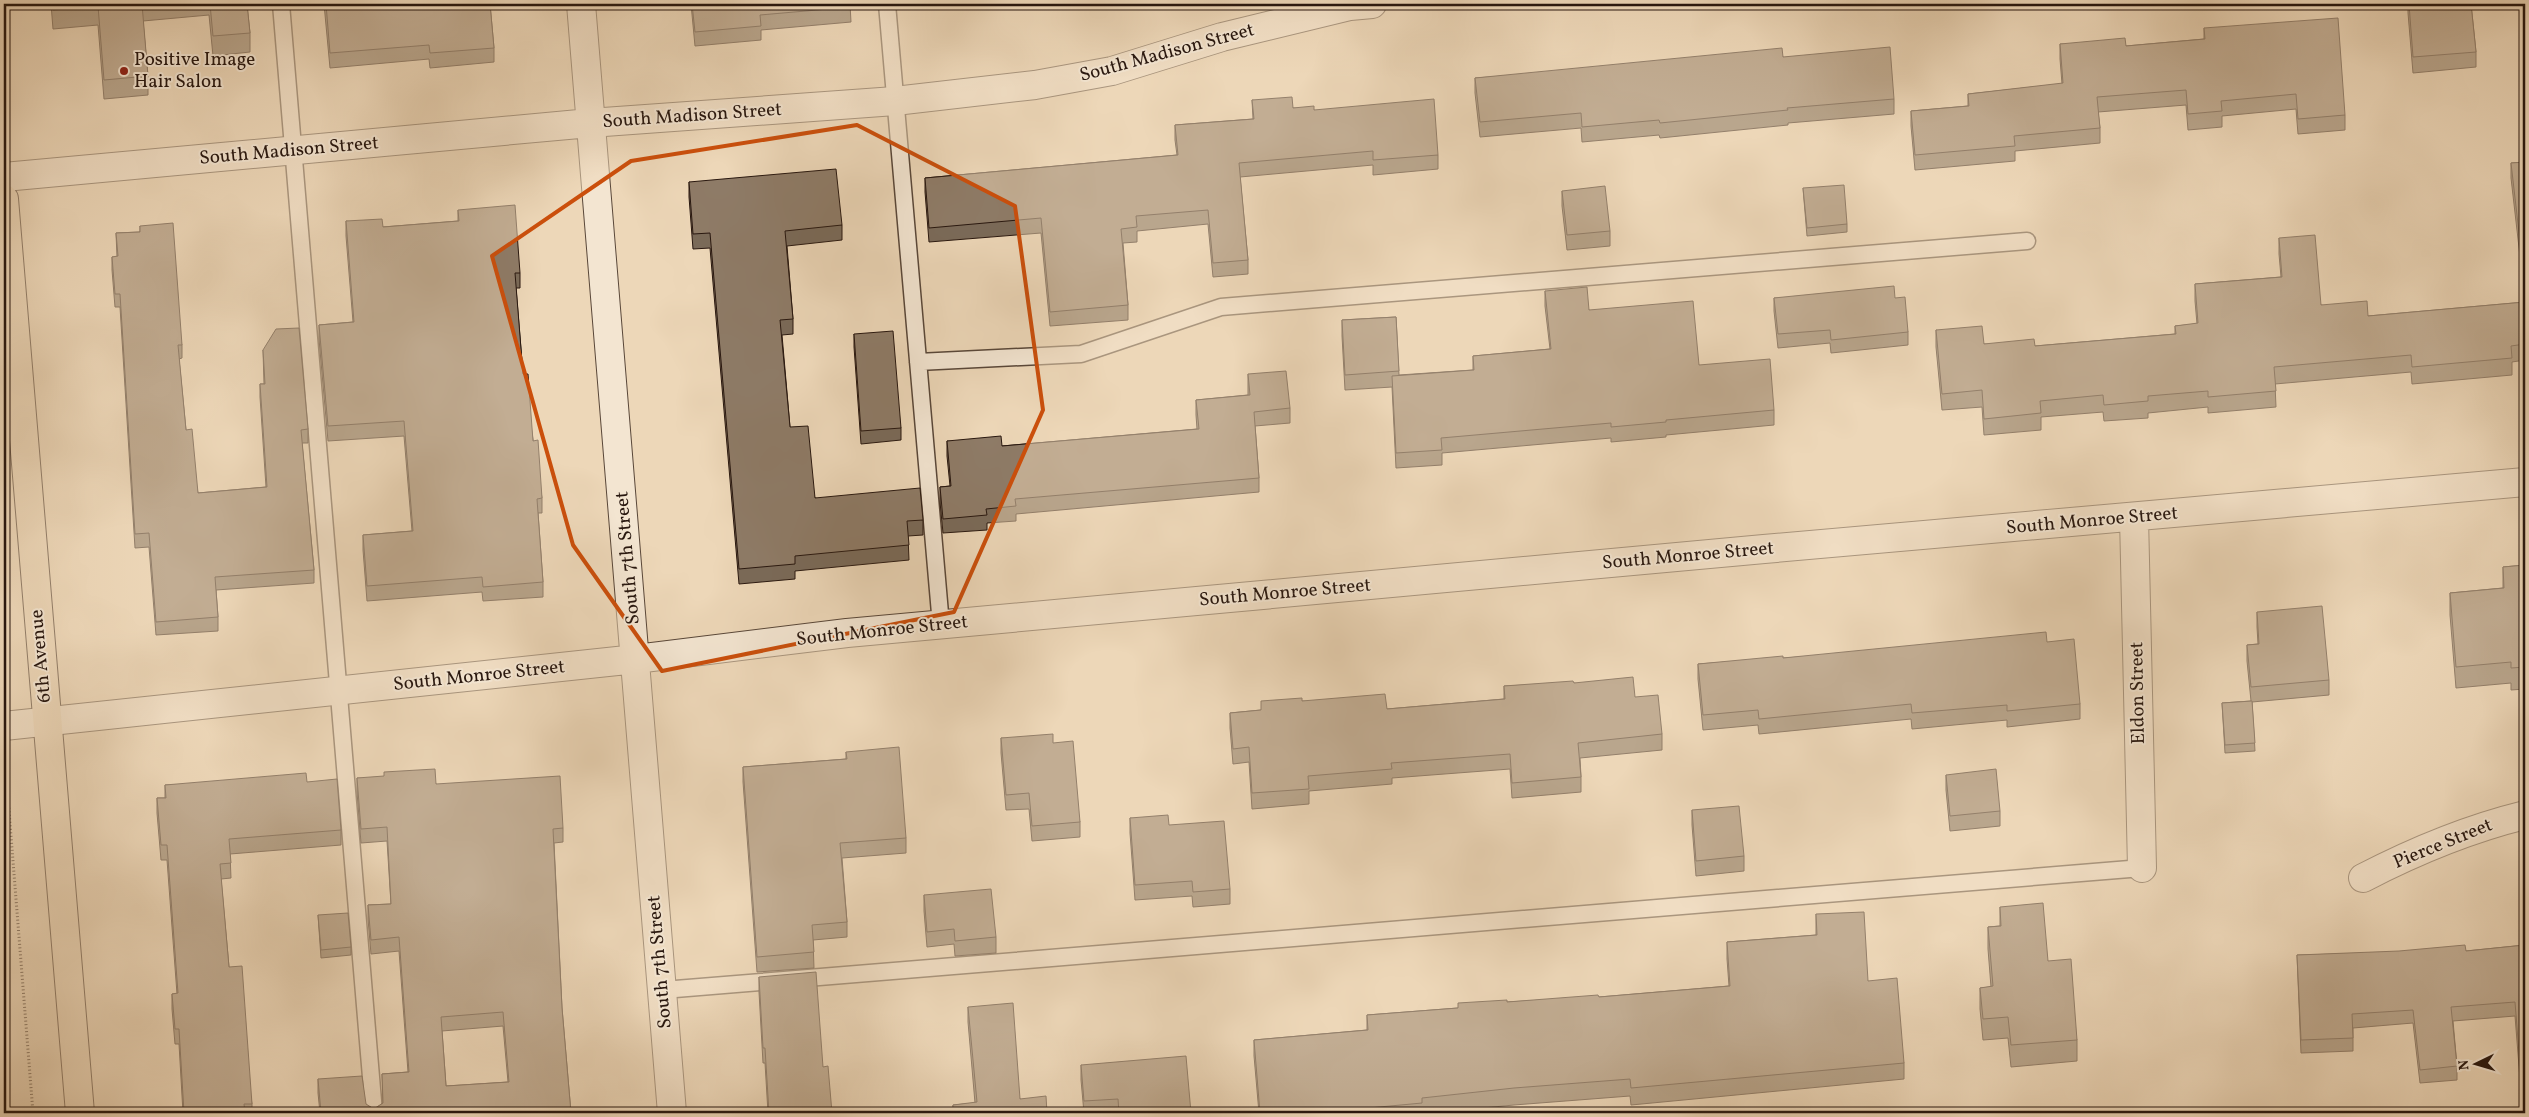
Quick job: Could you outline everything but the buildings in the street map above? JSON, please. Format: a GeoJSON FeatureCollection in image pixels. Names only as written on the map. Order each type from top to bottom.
{"type":"FeatureCollection","features":[{"type":"Feature","properties":{"kind":"main road","name":"6th Avenue"},"geometry":{"type":"LineString","coordinates":[[4,200],[80,1113]]}},
{"type":"Feature","properties":{"kind":"street","name":"South 7th Street"},"geometry":{"type":"LineString","coordinates":[[581,4],[672,1113]]}},
{"type":"Feature","properties":{"kind":"street","name":"South Madison Street"},"geometry":{"type":"LineString","coordinates":[[4,177],[590,123],[895,101],[1035,85],[1112,71],[1222,37],[1350,6],[1372,4]]}},
{"type":"Feature","properties":{"kind":"street","name":"South Monroe Street"},"geometry":{"type":"LineString","coordinates":[[4,726],[636,659],[847,633],[1764,548],[2525,482]]}},
{"type":"Feature","properties":{"kind":"street","name":"Eldon Street"},"geometry":{"type":"LineString","coordinates":[[2134,517],[2142,868]]}},
{"type":"Feature","properties":{"kind":"street","name":"Pierce Street"},"geometry":{"type":"LineString","coordinates":[[2363,878],[2413,852],[2496,822],[2525,815]]}},
{"type":"Feature","properties":{"kind":"lane"},"geometry":{"type":"LineString","coordinates":[[281,4],[374,1113]]}},
{"type":"Feature","properties":{"kind":"lane"},"geometry":{"type":"LineString","coordinates":[[886,4],[941,625]]}},
{"type":"Feature","properties":{"kind":"lane"},"geometry":{"type":"LineString","coordinates":[[918,362],[1081,354],[1221,306],[2027,241]]}},
{"type":"Feature","properties":{"kind":"lane"},"geometry":{"type":"LineString","coordinates":[[663,990],[2142,868]]}},
{"type":"Feature","properties":{"kind":"path"},"geometry":{"type":"LineString","coordinates":[[6,773],[5,784],[33,1113]]}},
{"type":"Feature","properties":{"kind":"highlighted area"},"geometry":{"type":"Polygon","coordinates":[[[857,125],[1015,206],[1043,410],[954,612],[662,671],[573,545],[492,256],[631,161],[857,125]]]}},
{"type":"Feature","properties":{"kind":"place","name":"Positive Image Hair Salon"},"geometry":{"type":"Point","coordinates":[124,71]}}]}
